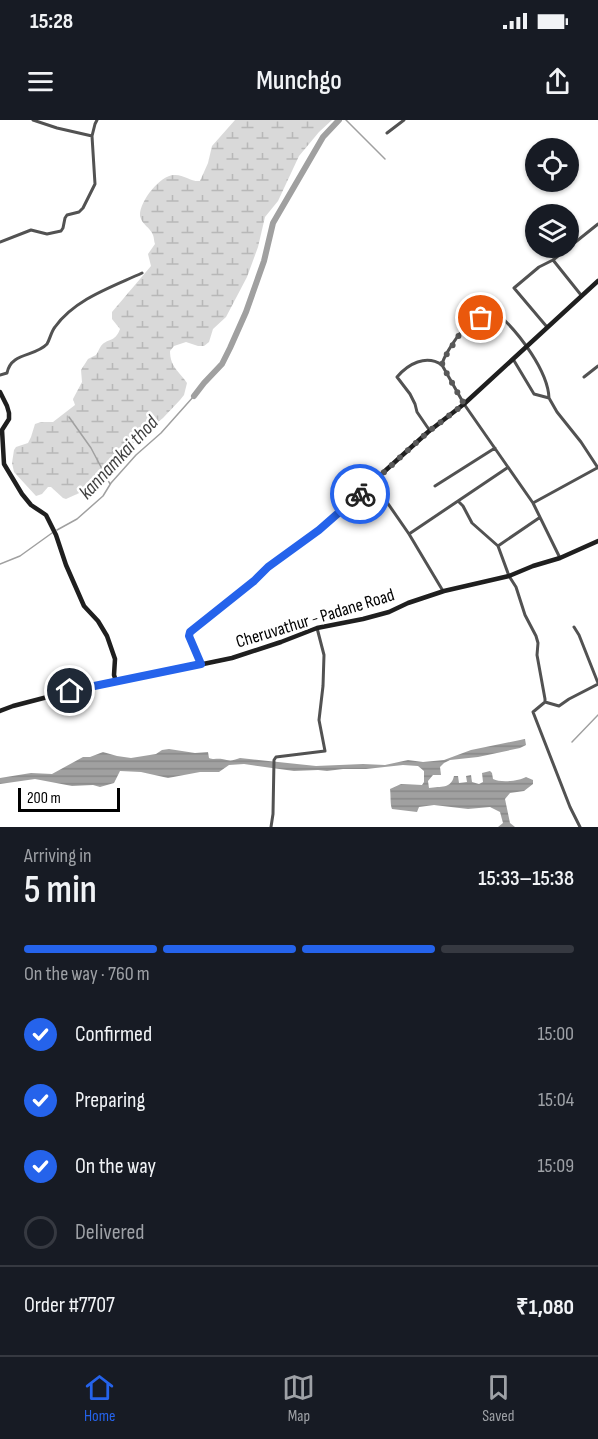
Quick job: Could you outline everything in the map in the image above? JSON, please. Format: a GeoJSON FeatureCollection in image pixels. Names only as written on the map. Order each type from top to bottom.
{"type":"FeatureCollection","features":[{"type":"Feature","properties":{"kind":"street"},"geometry":{"type":"LineString","coordinates":[[33,120],[92,136]]}},
{"type":"Feature","properties":{"kind":"street"},"geometry":{"type":"LineString","coordinates":[[0,242],[31,230],[47,234],[62,231],[67,215],[79,212],[83,208],[95,184],[92,136],[97,120]]}},
{"type":"Feature","properties":{"kind":"street"},"geometry":{"type":"LineString","coordinates":[[387,133],[404,120]]}},
{"type":"Feature","properties":{"kind":"street"},"geometry":{"type":"LineString","coordinates":[[547,327],[513,288],[598,224]]}},
{"type":"Feature","properties":{"kind":"street"},"geometry":{"type":"LineString","coordinates":[[553,260],[582,295]]}},
{"type":"Feature","properties":{"kind":"street"},"geometry":{"type":"LineString","coordinates":[[0,375],[7,373],[11,363],[16,359],[47,343],[64,316],[85,300],[106,288],[142,273]]}},
{"type":"Feature","properties":{"kind":"street"},"geometry":{"type":"LineString","coordinates":[[201,664],[189,636],[190,632],[268,567],[319,530],[430,431],[464,404],[598,281]]}},
{"type":"Feature","properties":{"kind":"street"},"geometry":{"type":"LineString","coordinates":[[442,365],[446,354],[465,326],[473,320],[496,315],[502,318],[537,361],[549,390],[549,398],[598,468],[533,503]]}},
{"type":"Feature","properties":{"kind":"street"},"geometry":{"type":"LineString","coordinates":[[430,431],[417,412],[410,394],[397,377],[407,368],[427,359],[442,365],[464,404],[533,503],[560,558]]}},
{"type":"Feature","properties":{"kind":"street"},"geometry":{"type":"LineString","coordinates":[[513,359],[534,394],[549,398]]}},
{"type":"Feature","properties":{"kind":"street"},"geometry":{"type":"LineString","coordinates":[[584,377],[598,366]]}},
{"type":"Feature","properties":{"kind":"street"},"geometry":{"type":"LineString","coordinates":[[0,392],[8,406],[9,413],[9,419],[2,430],[4,464],[22,494],[46,515],[84,606],[98,621],[107,636],[115,659],[116,681]]}},
{"type":"Feature","properties":{"kind":"street"},"geometry":{"type":"LineString","coordinates":[[435,486],[495,448]]}},
{"type":"Feature","properties":{"kind":"street"},"geometry":{"type":"LineString","coordinates":[[410,534],[507,468]]}},
{"type":"Feature","properties":{"kind":"street"},"geometry":{"type":"LineString","coordinates":[[373,482],[410,534],[444,591]]}},
{"type":"Feature","properties":{"kind":"street"},"geometry":{"type":"LineString","coordinates":[[458,501],[472,524],[498,546],[509,576],[516,587],[525,615],[538,643],[544,702]]}},
{"type":"Feature","properties":{"kind":"street"},"geometry":{"type":"LineString","coordinates":[[498,546],[539,518]]}},
{"type":"Feature","properties":{"kind":"street","name":"Cheruvathur - Padane Road"},"geometry":{"type":"LineString","coordinates":[[0,711],[50,696],[232,658],[317,628],[375,616],[444,591],[509,576],[598,542]]}},
{"type":"Feature","properties":{"kind":"street"},"geometry":{"type":"LineString","coordinates":[[544,702],[559,706],[598,684],[574,627]]}},
{"type":"Feature","properties":{"kind":"street"},"geometry":{"type":"LineString","coordinates":[[271,827],[274,760],[278,756],[325,751],[319,720],[324,655],[317,628]]}},
{"type":"Feature","properties":{"kind":"street"},"geometry":{"type":"LineString","coordinates":[[544,702],[533,712],[580,827]]}},
{"type":"Feature","properties":{"kind":"green space"},"geometry":{"type":"Polygon","coordinates":[[[235,120],[332,120],[299,156],[278,201],[265,217],[258,247],[247,277],[226,317],[213,329],[209,342],[204,346],[198,346],[186,342],[174,346],[170,351],[173,365],[187,383],[184,395],[163,418],[138,438],[97,485],[66,499],[51,487],[36,496],[14,472],[12,463],[14,450],[28,443],[35,424],[53,422],[75,405],[73,399],[82,382],[81,370],[103,344],[118,333],[120,329],[112,319],[112,312],[151,266],[148,254],[155,244],[152,232],[142,222],[140,216],[143,204],[151,190],[168,176],[177,175],[200,181],[212,146],[235,120]]]}},
{"type":"Feature","properties":{"kind":"shaded area"},"geometry":{"type":"Polygon","coordinates":[[[525,739],[526,745],[520,748],[450,760],[440,767],[441,775],[433,775],[428,781],[429,788],[441,787],[451,783],[454,776],[458,776],[459,783],[467,782],[466,776],[471,775],[472,782],[479,784],[483,782],[482,773],[490,771],[493,779],[496,780],[510,781],[526,777],[533,780],[533,784],[524,791],[510,793],[505,799],[510,823],[515,827],[498,827],[503,823],[500,812],[490,807],[468,809],[434,805],[419,807],[417,812],[392,809],[390,789],[401,784],[422,785],[424,782],[424,771],[418,766],[294,771],[244,764],[229,765],[219,772],[200,772],[168,778],[141,772],[120,771],[114,783],[100,787],[72,786],[35,779],[0,784],[0,778],[31,773],[52,774],[83,757],[103,752],[131,758],[156,754],[169,749],[195,753],[208,752],[209,758],[212,759],[240,758],[316,766],[385,765],[408,760],[423,762],[444,760],[471,750],[525,739]]]}},
{"type":"Feature","properties":{"kind":"waterway"},"geometry":{"type":"LineString","coordinates":[[194,396],[222,364],[230,348],[264,261],[273,223],[323,137],[339,120]]}},
{"type":"Feature","properties":{"kind":"waterway"},"geometry":{"type":"LineString","coordinates":[[346,120],[385,159]]}},
{"type":"Feature","properties":{"kind":"waterway","name":"kannamkai thod"},"geometry":{"type":"LineString","coordinates":[[57,530],[77,519],[103,496],[111,483],[136,455],[161,433],[194,396]]}},
{"type":"Feature","properties":{"kind":"waterway"},"geometry":{"type":"LineString","coordinates":[[69,417],[91,448],[110,484]]}},
{"type":"Feature","properties":{"kind":"waterway","name":"kannamkai thod"},"geometry":{"type":"LineString","coordinates":[[0,564],[20,556],[52,533]]}},
{"type":"Feature","properties":{"kind":"waterway"},"geometry":{"type":"LineString","coordinates":[[572,742],[598,715]]}},
{"type":"Feature","properties":{"kind":"way so far"},"geometry":{"type":"LineString","coordinates":[[360,494],[428,432],[464,404],[442,365],[446,354],[465,326],[481,318]]}},
{"type":"Feature","properties":{"kind":"route"},"geometry":{"type":"LineString","coordinates":[[70,691],[201,664],[189,636],[190,632],[268,567],[319,530],[360,494]]}}]}
